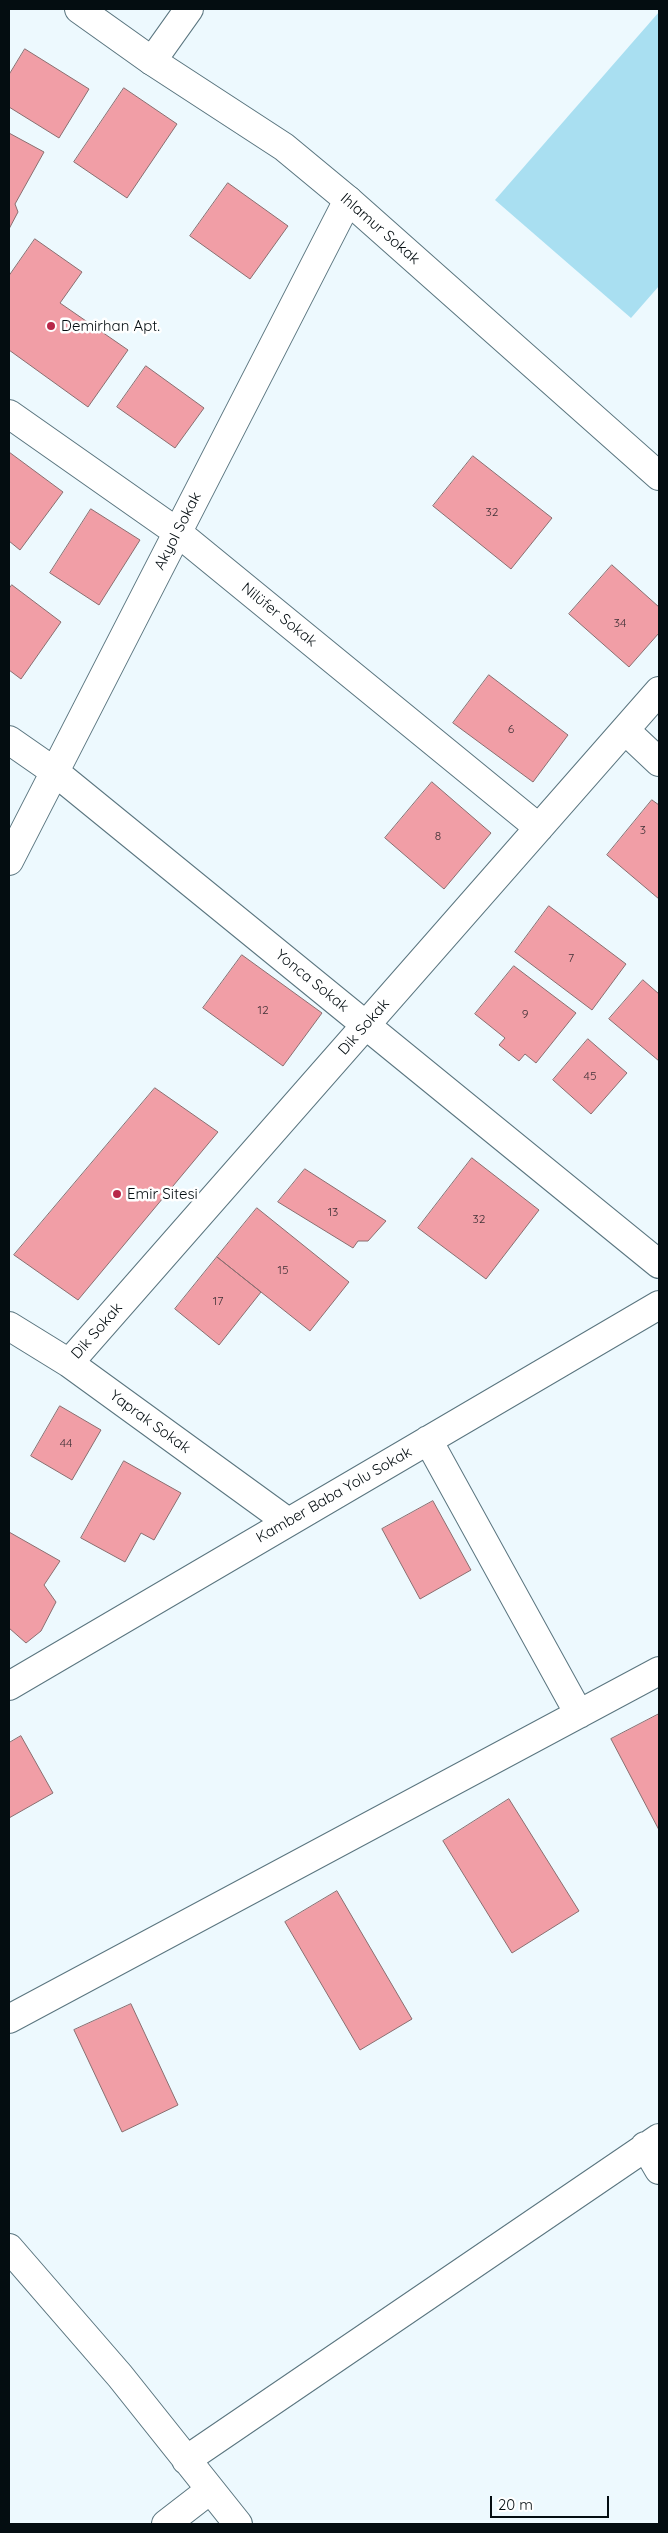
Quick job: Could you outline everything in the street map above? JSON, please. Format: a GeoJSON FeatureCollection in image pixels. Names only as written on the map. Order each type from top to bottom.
{"type":"FeatureCollection","features":[{"type":"Feature","properties":{"kind":"street","name":"Ihlamur Sokak"},"geometry":{"type":"LineString","coordinates":[[79,9],[152,61],[284,147],[348,200],[659,476]]}},
{"type":"Feature","properties":{"kind":"street"},"geometry":{"type":"LineString","coordinates":[[152,61],[189,9]]}},
{"type":"Feature","properties":{"kind":"street","name":"Akyol Sokak"},"geometry":{"type":"LineString","coordinates":[[9,861],[348,200]]}},
{"type":"Feature","properties":{"kind":"street","name":"Nilüfer Sokak"},"geometry":{"type":"LineString","coordinates":[[9,414],[177,532],[539,828]]}},
{"type":"Feature","properties":{"kind":"street","name":"Dik Sokak"},"geometry":{"type":"LineString","coordinates":[[69,1363],[659,691]]}},
{"type":"Feature","properties":{"kind":"street"},"geometry":{"type":"LineString","coordinates":[[625,730],[659,762]]}},
{"type":"Feature","properties":{"kind":"street","name":"Yonca Sokak"},"geometry":{"type":"LineString","coordinates":[[9,740],[54,772],[659,1264]]}},
{"type":"Feature","properties":{"kind":"street","name":"Kamber Baba Yolu Sokak"},"geometry":{"type":"LineString","coordinates":[[9,1686],[659,1305]]}},
{"type":"Feature","properties":{"kind":"street","name":"Yaprak Sokak"},"geometry":{"type":"LineString","coordinates":[[9,1326],[69,1363],[288,1522]]}},
{"type":"Feature","properties":{"kind":"street"},"geometry":{"type":"LineString","coordinates":[[428,1440],[579,1714]]}},
{"type":"Feature","properties":{"kind":"street"},"geometry":{"type":"LineString","coordinates":[[9,2019],[659,1671]]}},
{"type":"Feature","properties":{"kind":"street"},"geometry":{"type":"LineString","coordinates":[[186,2460],[652,2142],[659,2170]]}},
{"type":"Feature","properties":{"kind":"street"},"geometry":{"type":"LineString","coordinates":[[9,2248],[120,2376],[238,2524]]}},
{"type":"Feature","properties":{"kind":"street"},"geometry":{"type":"LineString","coordinates":[[166,2524],[210,2490]]}},
{"type":"Feature","properties":{"kind":"shaded area"},"geometry":{"type":"Polygon","coordinates":[[[659,12],[659,286],[631,318],[495,200],[659,12]]]}},
{"type":"Feature","properties":{"kind":"building"},"geometry":{"type":"Polygon","coordinates":[[[25,49],[89,89],[59,138],[9,107],[9,75],[25,49]]]}},
{"type":"Feature","properties":{"kind":"building"},"geometry":{"type":"Polygon","coordinates":[[[124,88],[177,124],[127,198],[74,162],[124,88]]]}},
{"type":"Feature","properties":{"kind":"building"},"geometry":{"type":"Polygon","coordinates":[[[9,133],[44,152],[15,204],[18,212],[9,229],[9,133]]]}},
{"type":"Feature","properties":{"kind":"building"},"geometry":{"type":"Polygon","coordinates":[[[228,183],[288,226],[250,279],[190,236],[228,183]]]}},
{"type":"Feature","properties":{"kind":"building","name":"Demirhan Apt."},"geometry":{"type":"Polygon","coordinates":[[[35,239],[82,272],[60,303],[128,350],[88,407],[9,350],[9,276],[35,239]]]}},
{"type":"Feature","properties":{"kind":"building"},"geometry":{"type":"Polygon","coordinates":[[[146,366],[204,408],[175,448],[117,407],[146,366]]]}},
{"type":"Feature","properties":{"kind":"building"},"geometry":{"type":"Polygon","coordinates":[[[9,452],[63,492],[20,550],[9,541],[9,452]]]}},
{"type":"Feature","properties":{"kind":"building"},"geometry":{"type":"Polygon","coordinates":[[[473,456],[552,518],[511,569],[433,506],[473,456]]]}},
{"type":"Feature","properties":{"kind":"building"},"geometry":{"type":"Polygon","coordinates":[[[91,509],[140,540],[99,605],[50,573],[91,509]]]}},
{"type":"Feature","properties":{"kind":"building"},"geometry":{"type":"Polygon","coordinates":[[[612,565],[659,607],[659,633],[629,667],[569,614],[612,565]]]}},
{"type":"Feature","properties":{"kind":"building"},"geometry":{"type":"Polygon","coordinates":[[[12,585],[61,622],[21,679],[9,670],[9,589],[12,585]]]}},
{"type":"Feature","properties":{"kind":"building"},"geometry":{"type":"Polygon","coordinates":[[[489,675],[568,735],[533,782],[453,723],[489,675]]]}},
{"type":"Feature","properties":{"kind":"building"},"geometry":{"type":"Polygon","coordinates":[[[432,782],[491,833],[444,889],[385,838],[432,782]]]}},
{"type":"Feature","properties":{"kind":"building"},"geometry":{"type":"Polygon","coordinates":[[[652,800],[659,805],[659,899],[607,855],[652,800]]]}},
{"type":"Feature","properties":{"kind":"building"},"geometry":{"type":"Polygon","coordinates":[[[549,906],[626,964],[592,1010],[515,952],[549,906]]]}},
{"type":"Feature","properties":{"kind":"building"},"geometry":{"type":"Polygon","coordinates":[[[242,955],[322,1013],[283,1066],[203,1008],[242,955]]]}},
{"type":"Feature","properties":{"kind":"building"},"geometry":{"type":"Polygon","coordinates":[[[514,966],[576,1013],[536,1063],[525,1054],[519,1061],[499,1045],[505,1038],[475,1014],[514,966]]]}},
{"type":"Feature","properties":{"kind":"building"},"geometry":{"type":"Polygon","coordinates":[[[643,980],[659,994],[659,1061],[609,1019],[643,980]]]}},
{"type":"Feature","properties":{"kind":"building"},"geometry":{"type":"Polygon","coordinates":[[[588,1039],[627,1073],[591,1114],[553,1080],[588,1039]]]}},
{"type":"Feature","properties":{"kind":"building","name":"Emir Sitesi"},"geometry":{"type":"Polygon","coordinates":[[[155,1088],[218,1132],[78,1300],[14,1255],[155,1088]]]}},
{"type":"Feature","properties":{"kind":"building"},"geometry":{"type":"Polygon","coordinates":[[[472,1158],[539,1210],[486,1279],[418,1228],[472,1158]]]}},
{"type":"Feature","properties":{"kind":"building"},"geometry":{"type":"Polygon","coordinates":[[[305,1169],[386,1221],[368,1241],[358,1241],[353,1248],[278,1202],[305,1169]]]}},
{"type":"Feature","properties":{"kind":"building"},"geometry":{"type":"Polygon","coordinates":[[[257,1208],[349,1282],[310,1331],[217,1257],[257,1208]]]}},
{"type":"Feature","properties":{"kind":"building"},"geometry":{"type":"Polygon","coordinates":[[[217,1257],[261,1292],[219,1345],[175,1309],[217,1257]]]}},
{"type":"Feature","properties":{"kind":"building"},"geometry":{"type":"Polygon","coordinates":[[[60,1406],[101,1430],[72,1480],[31,1456],[60,1406]]]}},
{"type":"Feature","properties":{"kind":"building"},"geometry":{"type":"Polygon","coordinates":[[[124,1461],[181,1493],[154,1540],[141,1533],[125,1562],[81,1538],[124,1461]]]}},
{"type":"Feature","properties":{"kind":"building"},"geometry":{"type":"Polygon","coordinates":[[[433,1501],[471,1570],[420,1599],[382,1529],[433,1501]]]}},
{"type":"Feature","properties":{"kind":"building"},"geometry":{"type":"Polygon","coordinates":[[[9,1532],[60,1561],[44,1585],[56,1602],[41,1631],[26,1643],[9,1628],[9,1532]]]}},
{"type":"Feature","properties":{"kind":"building"},"geometry":{"type":"Polygon","coordinates":[[[659,1714],[659,1830],[611,1739],[659,1714]]]}},
{"type":"Feature","properties":{"kind":"building"},"geometry":{"type":"Polygon","coordinates":[[[21,1736],[53,1793],[9,1818],[9,1743],[21,1736]]]}},
{"type":"Feature","properties":{"kind":"building"},"geometry":{"type":"Polygon","coordinates":[[[509,1799],[579,1911],[512,1953],[443,1841],[509,1799]]]}},
{"type":"Feature","properties":{"kind":"building"},"geometry":{"type":"Polygon","coordinates":[[[337,1891],[412,2019],[360,2050],[285,1922],[337,1891]]]}},
{"type":"Feature","properties":{"kind":"building"},"geometry":{"type":"Polygon","coordinates":[[[131,2004],[178,2105],[122,2132],[74,2030],[131,2004]]]}},
{"type":"Feature","properties":{"kind":"place","name":"Demirhan Apt."},"geometry":{"type":"Point","coordinates":[51,326]}},
{"type":"Feature","properties":{"kind":"place","name":"Emir Sitesi"},"geometry":{"type":"Point","coordinates":[117,1194]}}]}
